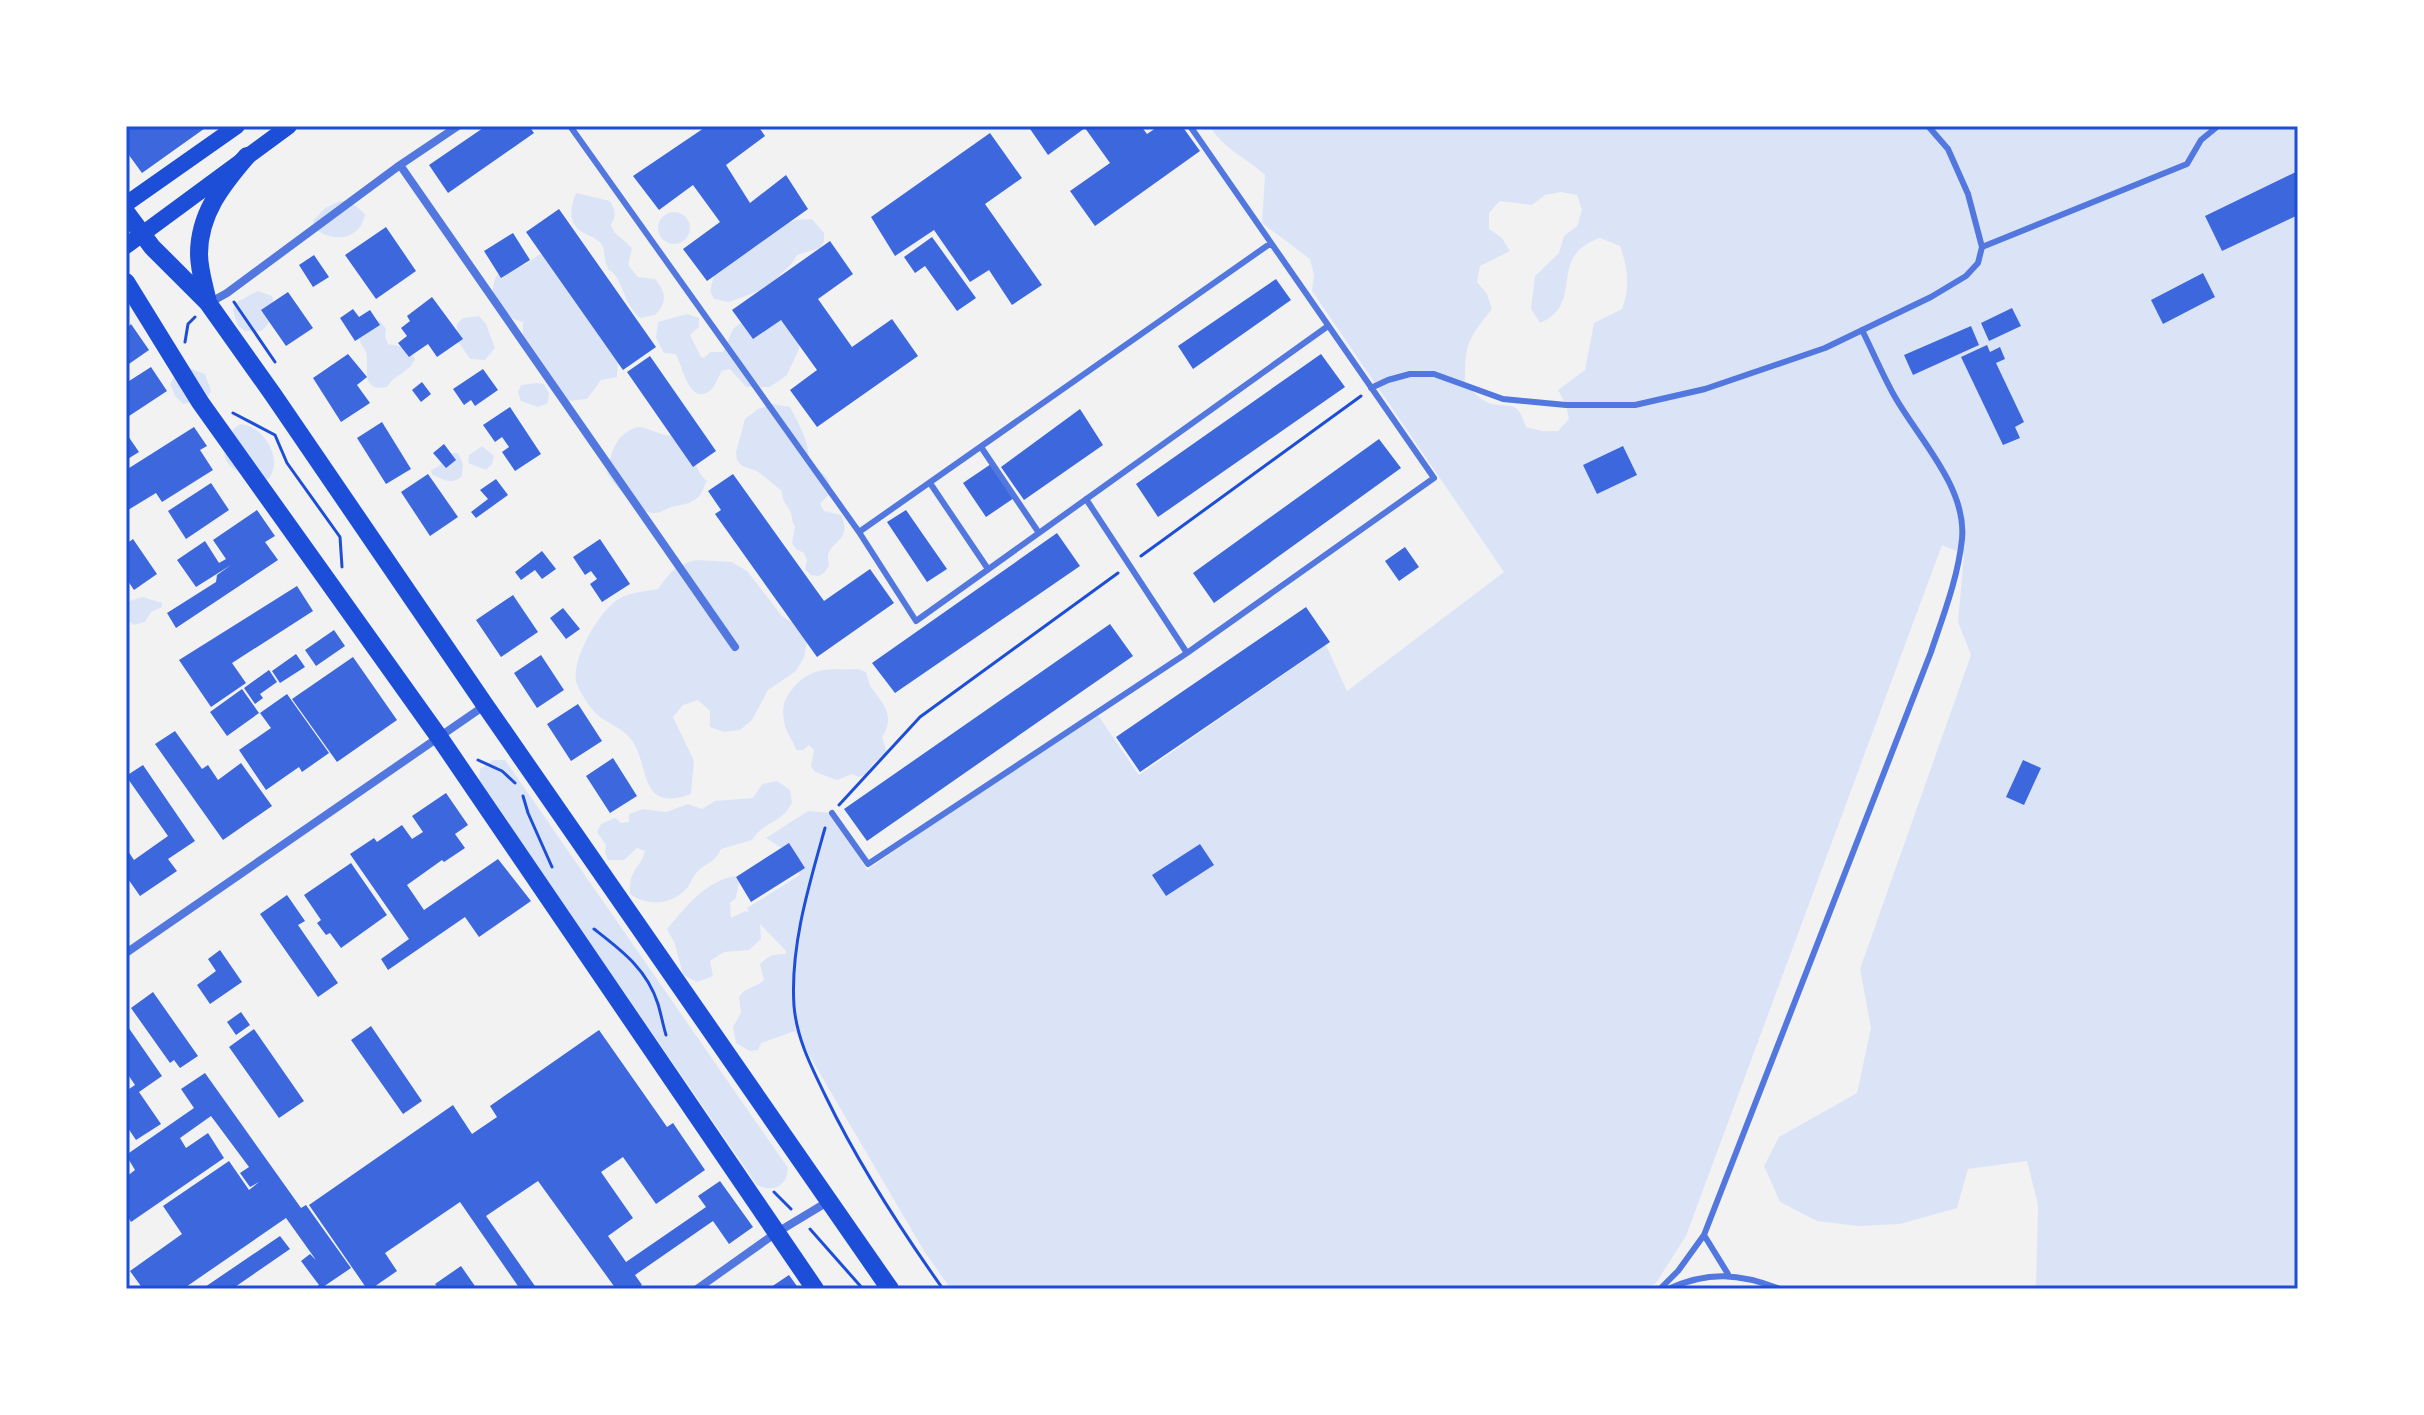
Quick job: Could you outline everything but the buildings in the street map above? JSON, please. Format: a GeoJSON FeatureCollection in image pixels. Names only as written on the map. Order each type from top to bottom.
{"type":"FeatureCollection","features":[{"type":"Feature","properties":{"kind":"main road"},"geometry":{"type":"LineString","coordinates":[[126,204],[237,126]]}},
{"type":"Feature","properties":{"kind":"main road"},"geometry":{"type":"LineString","coordinates":[[133,240],[289,126]]}},
{"type":"Feature","properties":{"kind":"main road"},"geometry":{"type":"LineString","coordinates":[[208,303],[198,257],[207,211],[219,187],[247,156]]}},
{"type":"Feature","properties":{"kind":"main road"},"geometry":{"type":"LineString","coordinates":[[126,212],[133,240],[208,303],[890,1289]]}},
{"type":"Feature","properties":{"kind":"main road"},"geometry":{"type":"LineString","coordinates":[[126,282],[200,402],[439,737],[815,1289]]}},
{"type":"Feature","properties":{"kind":"street"},"geometry":{"type":"LineString","coordinates":[[208,303],[227,293],[458,126]]}},
{"type":"Feature","properties":{"kind":"street"},"geometry":{"type":"LineString","coordinates":[[400,165],[735,647]]}},
{"type":"Feature","properties":{"kind":"street"},"geometry":{"type":"LineString","coordinates":[[126,953],[485,705]]}},
{"type":"Feature","properties":{"kind":"street"},"geometry":{"type":"LineString","coordinates":[[697,1289],[776,1233],[829,1201]]}},
{"type":"Feature","properties":{"kind":"lane"},"geometry":{"type":"LineString","coordinates":[[570,126],[859,532],[916,621],[1328,326]]}},
{"type":"Feature","properties":{"kind":"lane"},"geometry":{"type":"LineString","coordinates":[[832,813],[868,864],[1187,653],[1434,478],[1190,126]]}},
{"type":"Feature","properties":{"kind":"lane"},"geometry":{"type":"LineString","coordinates":[[1371,388],[1410,374],[1434,374],[1503,399],[1566,405],[1635,405],[1705,389],[1825,348],[1966,276],[1978,263],[1982,247],[1968,194],[1948,149],[1928,126]]}},
{"type":"Feature","properties":{"kind":"lane"},"geometry":{"type":"LineString","coordinates":[[1982,247],[2187,164],[2201,140],[2218,126]]}},
{"type":"Feature","properties":{"kind":"lane"},"geometry":{"type":"LineString","coordinates":[[859,532],[1271,243]]}},
{"type":"Feature","properties":{"kind":"lane"},"geometry":{"type":"LineString","coordinates":[[1660,1289],[1678,1271],[1704,1235],[1931,652],[1950,593],[1962,538],[1960,509],[1934,454],[1895,397],[1862,330]]}},
{"type":"Feature","properties":{"kind":"lane"},"geometry":{"type":"LineString","coordinates":[[981,447],[1039,533]]}},
{"type":"Feature","properties":{"kind":"lane"},"geometry":{"type":"LineString","coordinates":[[930,483],[988,569]]}},
{"type":"Feature","properties":{"kind":"lane"},"geometry":{"type":"LineString","coordinates":[[1086,499],[1187,653]]}},
{"type":"Feature","properties":{"kind":"lane"},"geometry":{"type":"LineString","coordinates":[[1704,1235],[1728,1274]]}},
{"type":"Feature","properties":{"kind":"lane"},"geometry":{"type":"LineString","coordinates":[[1668,1289],[1692,1280],[1728,1274],[1780,1289]]}},
{"type":"Feature","properties":{"kind":"path"},"geometry":{"type":"LineString","coordinates":[[185,350],[188,324],[208,303]]}},
{"type":"Feature","properties":{"kind":"path"},"geometry":{"type":"LineString","coordinates":[[227,410],[275,435],[287,463],[340,537],[343,574]]}},
{"type":"Feature","properties":{"kind":"path"},"geometry":{"type":"LineString","coordinates":[[475,759],[502,771],[515,784]]}},
{"type":"Feature","properties":{"kind":"path"},"geometry":{"type":"LineString","coordinates":[[524,797],[554,871]]}},
{"type":"Feature","properties":{"kind":"path"},"geometry":{"type":"LineString","coordinates":[[589,923],[621,948],[642,972],[658,1003],[667,1039]]}},
{"type":"Feature","properties":{"kind":"path"},"geometry":{"type":"LineString","coordinates":[[769,1188],[801,1218],[863,1289]]}},
{"type":"Feature","properties":{"kind":"shaded area"},"geometry":{"type":"Polygon","coordinates":[[[1210,126],[2298,126],[2298,1289],[2034,1289],[2038,1205],[2027,1161],[1968,1169],[1957,1208],[1900,1224],[1858,1226],[1817,1221],[1780,1202],[1764,1166],[1779,1137],[1857,1093],[1871,1028],[1860,969],[1971,655],[1958,622],[1964,554],[1942,545],[1686,1236],[1656,1283],[1645,1289],[951,1289],[924,1251],[795,1031],[761,1043],[758,1050],[750,1051],[736,1043],[733,1027],[741,1013],[739,997],[764,980],[760,964],[772,956],[786,954],[786,951],[760,924],[761,939],[749,950],[724,952],[710,961],[713,976],[697,982],[683,975],[675,944],[667,929],[696,896],[714,883],[735,876],[739,882],[736,898],[730,903],[731,918],[749,912],[747,908],[800,875],[785,850],[766,838],[808,811],[832,813],[867,870],[1095,711],[1139,775],[1326,645],[1347,691],[1504,572],[1312,291],[1314,275],[1310,259],[1262,223],[1265,175],[1215,134],[1210,126]],[[1561,192],[1545,195],[1532,205],[1500,201],[1489,213],[1489,229],[1502,238],[1510,251],[1480,266],[1477,282],[1487,294],[1492,309],[1469,343],[1465,383],[1488,403],[1514,407],[1526,427],[1542,431],[1558,431],[1569,419],[1558,390],[1585,370],[1594,323],[1622,309],[1626,294],[1625,262],[1620,246],[1600,238],[1584,246],[1574,256],[1561,304],[1554,314],[1540,323],[1531,309],[1535,276],[1559,253],[1564,236],[1577,226],[1582,210],[1577,195],[1561,192]]]}},
{"type":"Feature","properties":{"kind":"shaded area"},"geometry":{"type":"Polygon","coordinates":[[[576,193],[610,201],[615,213],[611,225],[614,232],[632,248],[628,265],[638,277],[655,279],[663,293],[664,302],[655,315],[640,318],[636,314],[615,275],[609,271],[601,243],[574,224],[572,208],[576,193]]]}},
{"type":"Feature","properties":{"kind":"shaded area"},"geometry":{"type":"Polygon","coordinates":[[[340,201],[351,203],[365,214],[358,229],[352,234],[338,237],[315,229],[313,221],[325,208],[340,201]]]}},
{"type":"Feature","properties":{"kind":"shaded area"},"geometry":{"type":"Polygon","coordinates":[[[674,212],[685,217],[690,228],[685,239],[674,244],[663,239],[658,228],[663,217],[674,212]]]}},
{"type":"Feature","properties":{"kind":"shaded area"},"geometry":{"type":"Polygon","coordinates":[[[812,219],[824,233],[820,248],[797,255],[772,286],[729,302],[714,299],[710,291],[714,275],[788,223],[812,219]]]}},
{"type":"Feature","properties":{"kind":"shaded area"},"geometry":{"type":"Polygon","coordinates":[[[541,254],[550,254],[618,359],[617,377],[601,380],[587,399],[570,401],[562,398],[523,338],[523,322],[508,317],[492,300],[497,275],[524,265],[541,254]]]}},
{"type":"Feature","properties":{"kind":"shaded area"},"geometry":{"type":"Polygon","coordinates":[[[258,291],[272,296],[272,315],[261,331],[245,331],[238,326],[233,311],[235,303],[258,291]]]}},
{"type":"Feature","properties":{"kind":"shaded area"},"geometry":{"type":"Polygon","coordinates":[[[687,314],[699,318],[699,327],[690,335],[704,358],[710,352],[723,352],[733,329],[743,321],[779,320],[790,326],[799,340],[799,349],[787,375],[770,387],[746,387],[730,369],[722,371],[711,390],[698,394],[687,382],[676,354],[664,353],[656,338],[658,322],[687,314]]]}},
{"type":"Feature","properties":{"kind":"shaded area"},"geometry":{"type":"Polygon","coordinates":[[[479,316],[486,324],[495,348],[485,360],[470,359],[457,340],[457,324],[463,318],[479,316]]]}},
{"type":"Feature","properties":{"kind":"shaded area"},"geometry":{"type":"Polygon","coordinates":[[[372,320],[380,321],[386,329],[388,344],[400,346],[415,359],[387,387],[372,386],[367,376],[367,357],[360,338],[372,320]]]}},
{"type":"Feature","properties":{"kind":"shaded area"},"geometry":{"type":"Polygon","coordinates":[[[189,368],[205,374],[211,391],[207,398],[183,404],[170,384],[176,373],[189,368]]]}},
{"type":"Feature","properties":{"kind":"shaded area"},"geometry":{"type":"Polygon","coordinates":[[[544,384],[549,393],[548,403],[538,407],[521,401],[518,392],[521,385],[544,384]]]}},
{"type":"Feature","properties":{"kind":"shaded area"},"geometry":{"type":"Polygon","coordinates":[[[773,404],[790,407],[805,440],[809,461],[827,477],[830,486],[831,492],[820,504],[824,511],[841,515],[844,524],[842,537],[830,551],[829,565],[819,576],[811,575],[805,569],[807,560],[804,553],[792,543],[795,527],[782,491],[737,460],[736,452],[745,419],[758,409],[773,404]]]}},
{"type":"Feature","properties":{"kind":"shaded area"},"geometry":{"type":"Polygon","coordinates":[[[241,424],[258,431],[270,447],[274,466],[265,482],[234,469],[225,458],[227,438],[241,424]]]}},
{"type":"Feature","properties":{"kind":"shaded area"},"geometry":{"type":"Polygon","coordinates":[[[638,427],[681,439],[707,481],[696,499],[652,513],[633,502],[614,483],[607,472],[613,451],[624,434],[638,427]]]}},
{"type":"Feature","properties":{"kind":"shaded area"},"geometry":{"type":"Polygon","coordinates":[[[482,446],[494,456],[486,470],[468,463],[469,455],[482,446]]]}},
{"type":"Feature","properties":{"kind":"shaded area"},"geometry":{"type":"Polygon","coordinates":[[[450,453],[458,453],[463,464],[462,476],[451,481],[432,475],[431,470],[450,453]]]}},
{"type":"Feature","properties":{"kind":"shaded area"},"geometry":{"type":"Polygon","coordinates":[[[698,560],[732,562],[747,571],[782,616],[796,625],[807,641],[804,657],[796,671],[768,690],[752,720],[740,730],[724,732],[710,727],[710,711],[698,700],[683,705],[673,717],[694,761],[691,794],[661,797],[648,782],[630,738],[595,713],[587,702],[577,684],[576,671],[590,634],[614,602],[631,594],[658,589],[675,569],[698,560]]]}},
{"type":"Feature","properties":{"kind":"shaded area"},"geometry":{"type":"Polygon","coordinates":[[[143,597],[162,603],[162,607],[151,612],[145,622],[134,625],[126,619],[126,602],[143,597]]]}},
{"type":"Feature","properties":{"kind":"shaded area"},"geometry":{"type":"Polygon","coordinates":[[[858,669],[866,672],[870,686],[887,712],[888,724],[882,737],[887,753],[874,762],[866,775],[859,777],[852,774],[837,780],[815,772],[811,766],[814,750],[809,745],[803,750],[796,750],[785,725],[784,706],[797,683],[812,673],[858,669]]]}},
{"type":"Feature","properties":{"kind":"shaded area"},"geometry":{"type":"Polygon","coordinates":[[[493,760],[505,760],[788,1168],[785,1180],[778,1187],[757,1185],[479,782],[480,769],[493,760]]]}},
{"type":"Feature","properties":{"kind":"shaded area"},"geometry":{"type":"Polygon","coordinates":[[[777,781],[790,790],[792,802],[789,809],[761,829],[752,840],[721,849],[682,893],[668,901],[645,901],[630,894],[631,879],[645,851],[637,848],[624,860],[608,860],[606,845],[597,832],[601,824],[615,818],[621,823],[629,822],[629,814],[643,809],[666,812],[688,804],[702,809],[715,801],[753,798],[762,784],[777,781]]]}}]}
